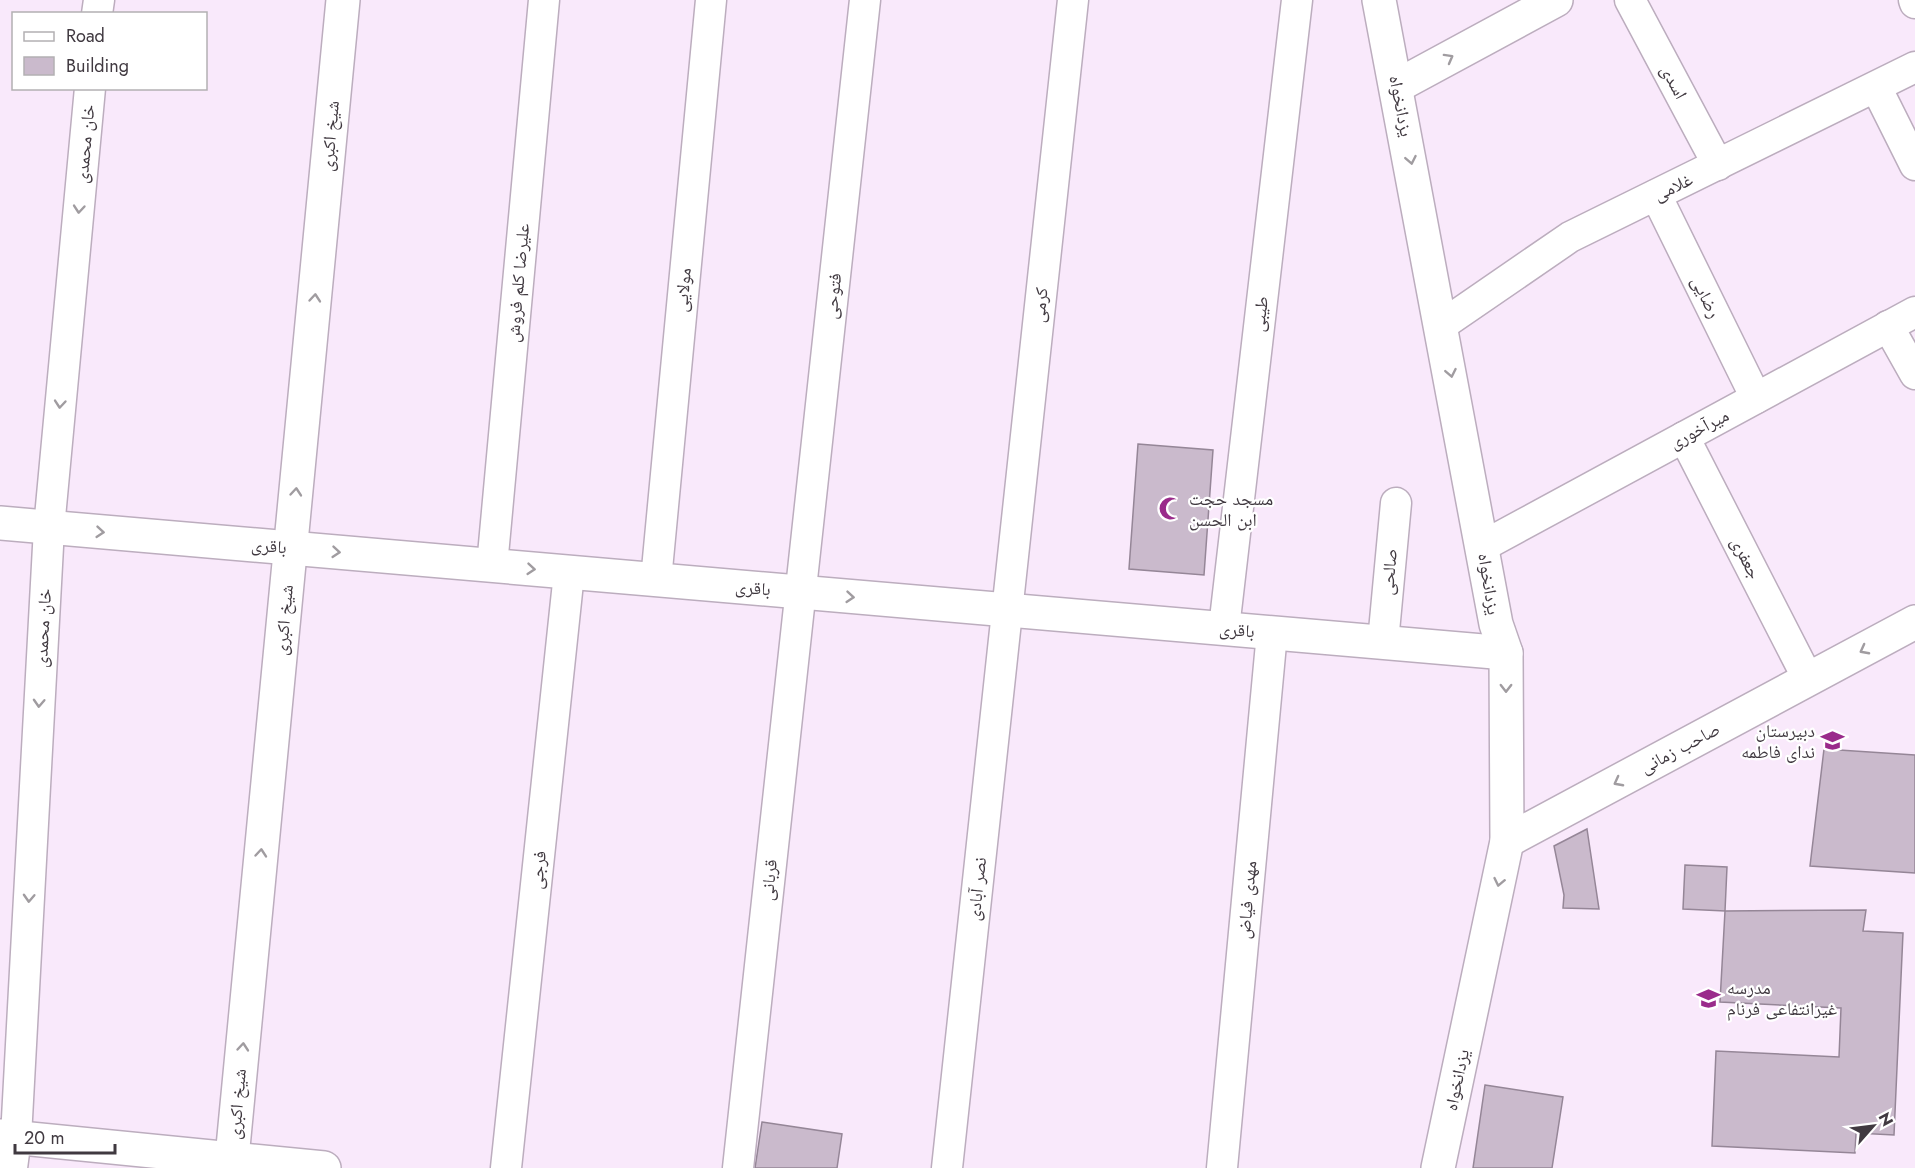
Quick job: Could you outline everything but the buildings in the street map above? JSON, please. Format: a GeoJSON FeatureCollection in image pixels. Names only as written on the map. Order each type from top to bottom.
{"type":"FeatureCollection","features":[{"type":"Feature","properties":{"kind":"street","name":"شیخ اکبری"},"geometry":{"type":"LineString","coordinates":[[232,1163],[343,0]]}},
{"type":"Feature","properties":{"kind":"street","name":"علیرضا کلم فروش"},"geometry":{"type":"LineString","coordinates":[[492,566],[544,0]]}},
{"type":"Feature","properties":{"kind":"street","name":"مولایی"},"geometry":{"type":"LineString","coordinates":[[656,580],[711,0]]}},
{"type":"Feature","properties":{"kind":"street","name":"فتوحی"},"geometry":{"type":"LineString","coordinates":[[800,592],[865,0]]}},
{"type":"Feature","properties":{"kind":"street","name":"کرمی"},"geometry":{"type":"LineString","coordinates":[[1007,610],[1073,0]]}},
{"type":"Feature","properties":{"kind":"street","name":"طیبی"},"geometry":{"type":"LineString","coordinates":[[1224,628],[1297,0]]}},
{"type":"Feature","properties":{"kind":"street","name":"یزدانخواه"},"geometry":{"type":"LineString","coordinates":[[1379,0],[1442,325],[1496,624],[1506,653],[1507,841],[1438,1168]]}},
{"type":"Feature","properties":{"kind":"street"},"geometry":{"type":"LineString","coordinates":[[1397,86],[1556,0]]}},
{"type":"Feature","properties":{"kind":"street","name":"اسدی"},"geometry":{"type":"LineString","coordinates":[[1630,0],[1718,165]]}},
{"type":"Feature","properties":{"kind":"street","name":"غلامی"},"geometry":{"type":"LineString","coordinates":[[1442,325],[1570,237],[1915,67]]}},
{"type":"Feature","properties":{"kind":"street"},"geometry":{"type":"LineString","coordinates":[[1876,87],[1915,165]]}},
{"type":"Feature","properties":{"kind":"street","name":"خان محمدی"},"geometry":{"type":"LineString","coordinates":[[9,1147],[49,528],[90,90]]}},
{"type":"Feature","properties":{"kind":"street","name":"رضایی"},"geometry":{"type":"LineString","coordinates":[[1656,195],[1756,398]]}},
{"type":"Feature","properties":{"kind":"street","name":"میرآخوری"},"geometry":{"type":"LineString","coordinates":[[1483,546],[1915,312]]}},
{"type":"Feature","properties":{"kind":"street"},"geometry":{"type":"LineString","coordinates":[[1888,326],[1915,374]]}},
{"type":"Feature","properties":{"kind":"street","name":"جعفری"},"geometry":{"type":"LineString","coordinates":[[1684,437],[1808,679]]}},
{"type":"Feature","properties":{"kind":"street","name":"صالحی"},"geometry":{"type":"LineString","coordinates":[[1383,642],[1396,503]]}},
{"type":"Feature","properties":{"kind":"street","name":"باقری"},"geometry":{"type":"LineString","coordinates":[[0,524],[1506,653]]}},
{"type":"Feature","properties":{"kind":"street","name":"فرجی"},"geometry":{"type":"LineString","coordinates":[[506,1168],[569,573]]}},
{"type":"Feature","properties":{"kind":"street","name":"قربانی"},"geometry":{"type":"LineString","coordinates":[[738,1168],[800,592]]}},
{"type":"Feature","properties":{"kind":"street","name":"نصر آبادی"},"geometry":{"type":"LineString","coordinates":[[947,1168],[1007,610]]}},
{"type":"Feature","properties":{"kind":"street","name":"صاحب زمانی"},"geometry":{"type":"LineString","coordinates":[[1507,841],[1915,622]]}},
{"type":"Feature","properties":{"kind":"street","name":"مهدی فیاض"},"geometry":{"type":"LineString","coordinates":[[1222,1168],[1272,633]]}},
{"type":"Feature","properties":{"kind":"street"},"geometry":{"type":"LineString","coordinates":[[9,1147],[324,1168]]}},
{"type":"Feature","properties":{"kind":"place","name":"مسجد حجت ابن الحسن"},"geometry":{"type":"Point","coordinates":[1171,509]}},
{"type":"Feature","properties":{"kind":"place","name":"دبیرستان ندای فاطمه"},"geometry":{"type":"Point","coordinates":[1833,741]}},
{"type":"Feature","properties":{"kind":"place","name":"مدرسه غیرانتفاعی فرنام"},"geometry":{"type":"Point","coordinates":[1709,998]}}]}
